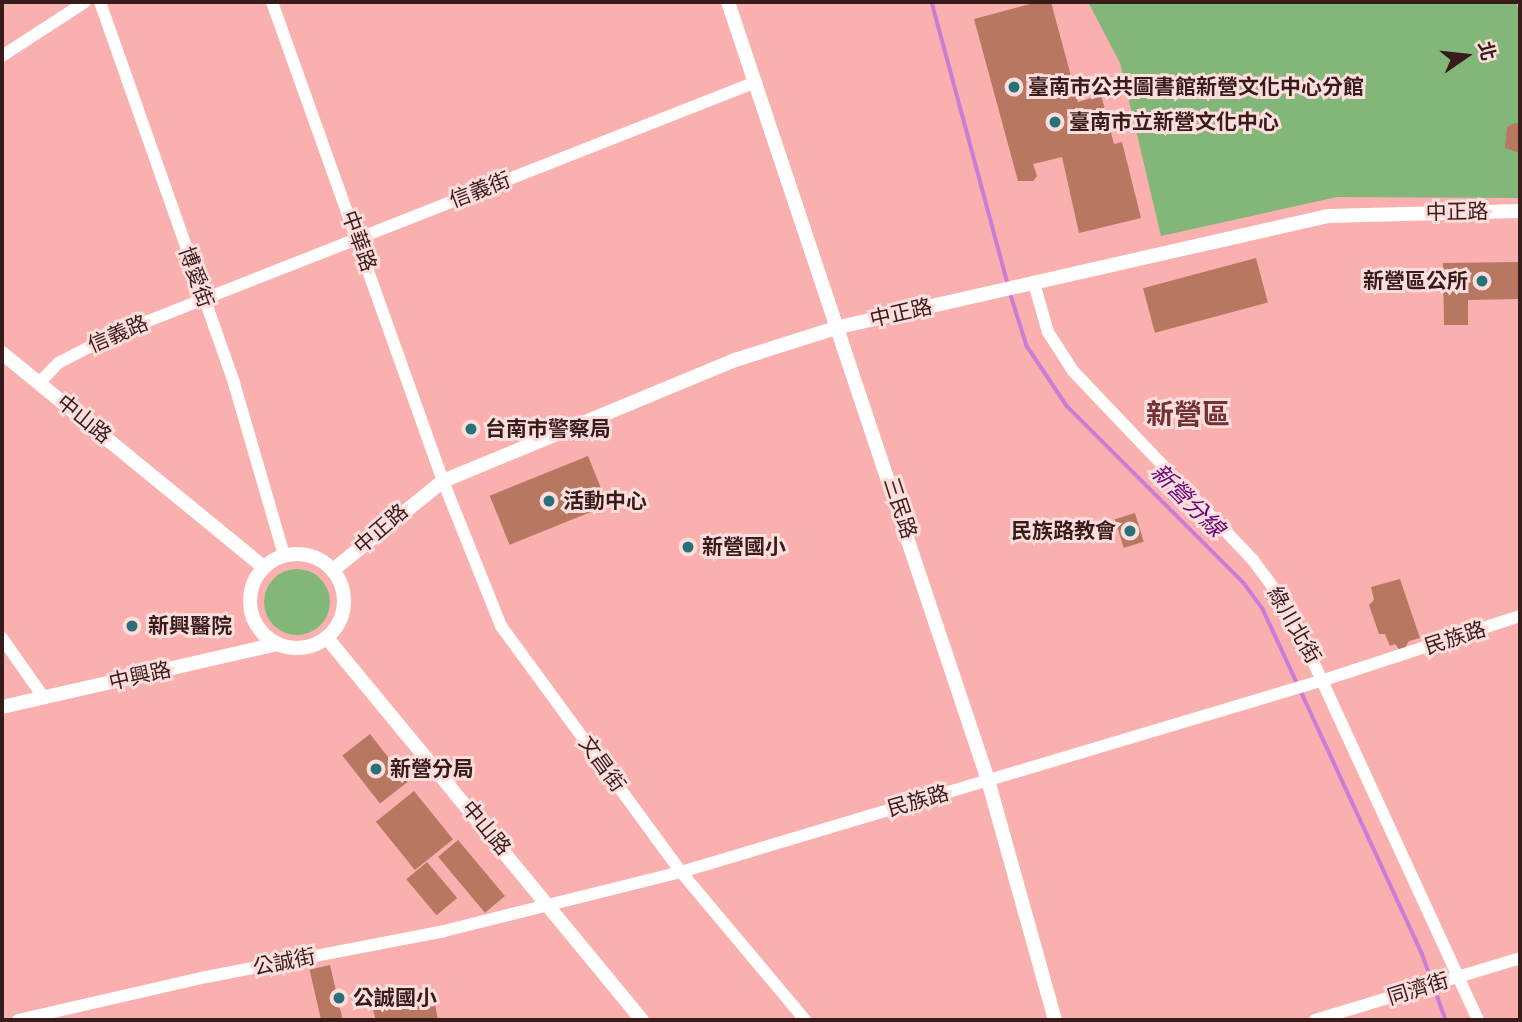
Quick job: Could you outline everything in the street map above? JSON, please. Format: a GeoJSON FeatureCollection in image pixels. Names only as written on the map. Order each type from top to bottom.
{"type":"FeatureCollection","features":[{"type":"Feature","properties":{"kind":"street"},"geometry":{"type":"LineString","coordinates":[[2,56],[85,2]]}},
{"type":"Feature","properties":{"kind":"street","name":"博愛街"},"geometry":{"type":"LineString","coordinates":[[100,2],[204,299],[284,555]]}},
{"type":"Feature","properties":{"kind":"street","name":"中華路"},"geometry":{"type":"LineString","coordinates":[[272,2],[359,238],[443,481]]}},
{"type":"Feature","properties":{"kind":"street","name":"三民路"},"geometry":{"type":"LineString","coordinates":[[728,2],[839,327],[988,780],[1055,1020]]}},
{"type":"Feature","properties":{"kind":"street","name":"信義街"},"geometry":{"type":"LineString","coordinates":[[204,299],[756,82]]}},
{"type":"Feature","properties":{"kind":"street","name":"中正路"},"geometry":{"type":"LineString","coordinates":[[333,570],[443,481],[735,360],[839,327],[1328,216],[1520,211]]}},
{"type":"Feature","properties":{"kind":"street","name":"綠川北街"},"geometry":{"type":"LineString","coordinates":[[1030,284],[1048,332],[1073,371],[1253,560],[1289,609],[1324,680],[1478,1020]]}},
{"type":"Feature","properties":{"kind":"street","name":"信義路"},"geometry":{"type":"LineString","coordinates":[[40,383],[58,363],[87,346],[204,299]]}},
{"type":"Feature","properties":{"kind":"street","name":"中山路"},"geometry":{"type":"LineString","coordinates":[[2,353],[262,566]]}},
{"type":"Feature","properties":{"kind":"street","name":"文昌街"},"geometry":{"type":"LineString","coordinates":[[443,481],[500,626],[681,872],[805,1020]]}},
{"type":"Feature","properties":{"kind":"street"},"geometry":{"type":"LineString","coordinates":[[284,555],[315,558],[333,570],[344,606],[327,638],[307,648],[278,644],[260,627],[251,600],[262,566],[284,555]]}},
{"type":"Feature","properties":{"kind":"street","name":"民族路"},"geometry":{"type":"LineString","coordinates":[[551,905],[681,872],[1324,680],[1520,616]]}},
{"type":"Feature","properties":{"kind":"street"},"geometry":{"type":"LineString","coordinates":[[2,638],[44,698]]}},
{"type":"Feature","properties":{"kind":"street","name":"中山路"},"geometry":{"type":"LineString","coordinates":[[327,638],[551,905],[642,1020]]}},
{"type":"Feature","properties":{"kind":"street","name":"中興路"},"geometry":{"type":"LineString","coordinates":[[2,707],[278,644]]}},
{"type":"Feature","properties":{"kind":"street","name":"公誠街"},"geometry":{"type":"LineString","coordinates":[[18,1020],[551,905]]}},
{"type":"Feature","properties":{"kind":"street","name":"同濟街"},"geometry":{"type":"LineString","coordinates":[[1315,1020],[1520,958]]}},
{"type":"Feature","properties":{"kind":"green space"},"geometry":{"type":"Polygon","coordinates":[[[1088,2],[1516,2],[1520,14],[1520,198],[1337,197],[1161,236],[1120,63],[1088,2]]]}},
{"type":"Feature","properties":{"kind":"green space"},"geometry":{"type":"Polygon","coordinates":[[[297,569],[310,572],[320,579],[327,589],[330,602],[327,615],[320,625],[310,632],[297,635],[284,632],[274,625],[267,615],[264,602],[267,589],[274,579],[284,572],[297,569]]]}},
{"type":"Feature","properties":{"kind":"building","name":"臺南市立新營文化中心"},"geometry":{"type":"Polygon","coordinates":[[[1038,2],[1051,2],[1078,102],[1101,95],[1114,144],[1122,142],[1141,218],[1079,233],[1062,157],[1033,164],[1037,176],[1033,181],[1018,181],[974,19],[1038,2]]]}},
{"type":"Feature","properties":{"kind":"building"},"geometry":{"type":"Polygon","coordinates":[[[1520,124],[1520,153],[1505,148],[1507,127],[1520,124]]]}},
{"type":"Feature","properties":{"kind":"building"},"geometry":{"type":"Polygon","coordinates":[[[1256,258],[1268,302],[1155,333],[1143,288],[1256,258]]]}},
{"type":"Feature","properties":{"kind":"building","name":"新營區公所"},"geometry":{"type":"Polygon","coordinates":[[[1520,262],[1520,299],[1468,300],[1468,325],[1444,325],[1443,263],[1520,262]]]}},
{"type":"Feature","properties":{"kind":"building","name":"活動中心"},"geometry":{"type":"Polygon","coordinates":[[[588,456],[608,505],[510,545],[490,496],[588,456]]]}},
{"type":"Feature","properties":{"kind":"building","name":"民族路教會"},"geometry":{"type":"Polygon","coordinates":[[[1135,513],[1144,542],[1124,548],[1115,519],[1135,513]]]}},
{"type":"Feature","properties":{"kind":"building"},"geometry":{"type":"Polygon","coordinates":[[[1400,579],[1420,638],[1409,641],[1402,653],[1395,644],[1390,646],[1385,634],[1379,634],[1369,605],[1374,600],[1371,587],[1400,579]]]}},
{"type":"Feature","properties":{"kind":"building","name":"新營分局"},"geometry":{"type":"Polygon","coordinates":[[[370,734],[408,782],[380,804],[342,756],[370,734]]]}},
{"type":"Feature","properties":{"kind":"building"},"geometry":{"type":"Polygon","coordinates":[[[414,791],[453,839],[415,870],[376,822],[414,791]]]}},
{"type":"Feature","properties":{"kind":"building"},"geometry":{"type":"Polygon","coordinates":[[[458,840],[505,896],[485,913],[438,857],[458,840]]]}},
{"type":"Feature","properties":{"kind":"building"},"geometry":{"type":"Polygon","coordinates":[[[427,862],[457,898],[437,915],[406,879],[427,862]]]}},
{"type":"Feature","properties":{"kind":"building"},"geometry":{"type":"Polygon","coordinates":[[[330,965],[343,1020],[321,1020],[310,970],[330,965]]]}},
{"type":"Feature","properties":{"kind":"building"},"geometry":{"type":"Polygon","coordinates":[[[382,996],[387,1008],[421,1000],[424,1008],[435,1004],[438,1020],[376,1020],[370,1000],[382,996]]]}},
{"type":"Feature","properties":{"kind":"waterway","name":"新營分線"},"geometry":{"type":"LineString","coordinates":[[932,2],[1008,284]]}},
{"type":"Feature","properties":{"kind":"waterway","name":"新營分線"},"geometry":{"type":"LineString","coordinates":[[1010,292],[1027,346],[1067,406],[1244,583],[1263,609],[1422,953],[1446,1020]]}},
{"type":"Feature","properties":{"kind":"place","name":"臺南市公共圖書館新營文化中心分館"},"geometry":{"type":"Point","coordinates":[1014,87]}},
{"type":"Feature","properties":{"kind":"place","name":"臺南市立新營文化中心"},"geometry":{"type":"Point","coordinates":[1055,122]}},
{"type":"Feature","properties":{"kind":"place","name":"新營區公所"},"geometry":{"type":"Point","coordinates":[1482,281]}},
{"type":"Feature","properties":{"kind":"place","name":"台南市警察局"},"geometry":{"type":"Point","coordinates":[471,429]}},
{"type":"Feature","properties":{"kind":"place","name":"活動中心"},"geometry":{"type":"Point","coordinates":[549,501]}},
{"type":"Feature","properties":{"kind":"place","name":"民族路教會"},"geometry":{"type":"Point","coordinates":[1130,531]}},
{"type":"Feature","properties":{"kind":"place","name":"新營國小"},"geometry":{"type":"Point","coordinates":[688,547]}},
{"type":"Feature","properties":{"kind":"place","name":"新興醫院"},"geometry":{"type":"Point","coordinates":[132,626]}},
{"type":"Feature","properties":{"kind":"place","name":"新營分局"},"geometry":{"type":"Point","coordinates":[376,769]}},
{"type":"Feature","properties":{"kind":"place","name":"公誠國小"},"geometry":{"type":"Point","coordinates":[339,998]}},
{"type":"Feature","properties":{"kind":"district","name":"新營區"},"geometry":{"type":"Point","coordinates":[1188,415]}}]}
